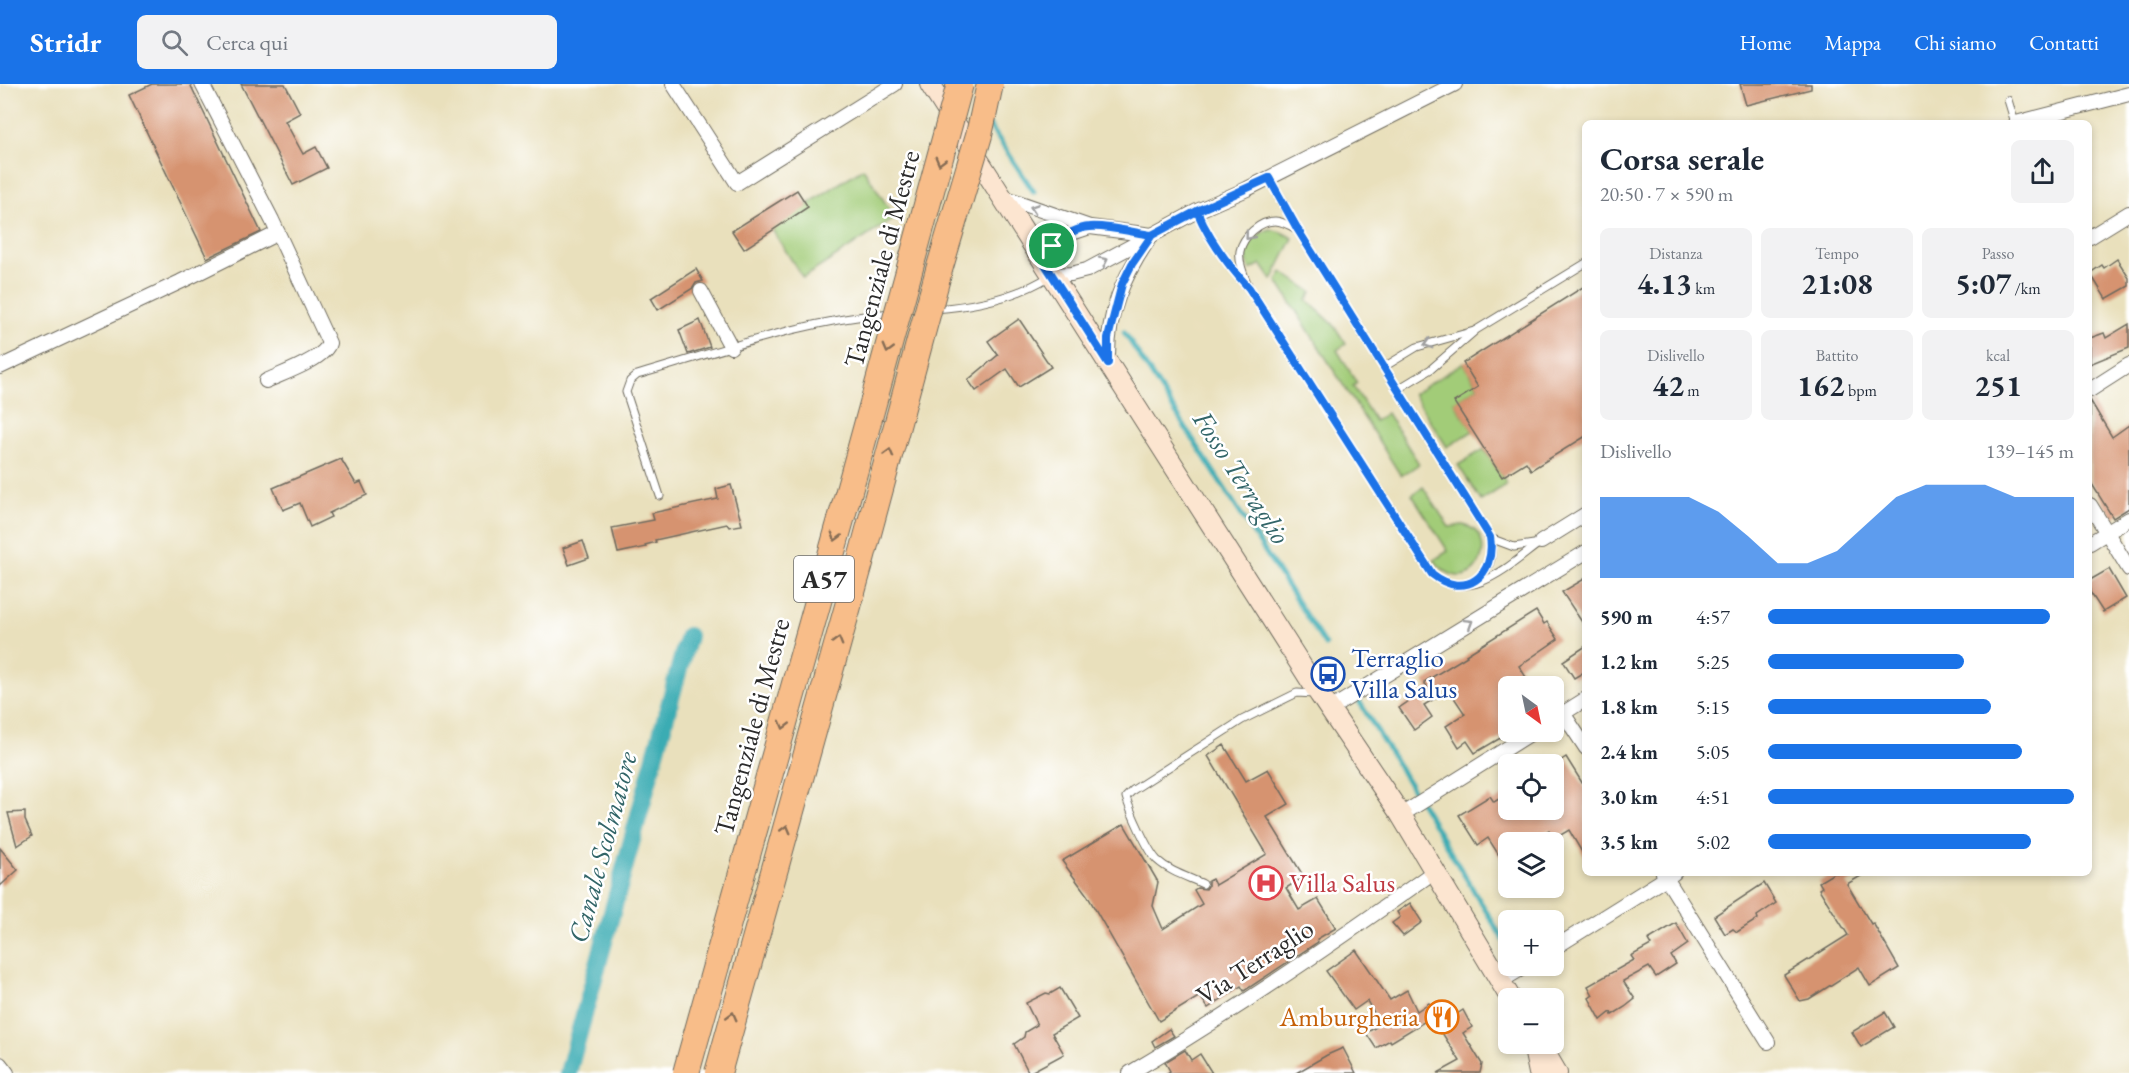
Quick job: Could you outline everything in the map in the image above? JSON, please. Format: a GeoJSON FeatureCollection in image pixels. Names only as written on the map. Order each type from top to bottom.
{"type":"FeatureCollection","features":[{"type":"Feature","properties":{"kind":"highway","name":"Tangenziale di Mestre"},"geometry":{"type":"LineString","coordinates":[[686,1073],[960,84]]}},
{"type":"Feature","properties":{"kind":"highway","name":"A57"},"geometry":{"type":"LineString","coordinates":[[717,1073],[942,260],[979,135],[990,84]]}},
{"type":"Feature","properties":{"kind":"main road"},"geometry":{"type":"LineString","coordinates":[[930,84],[1325,702],[1405,813],[1435,871],[1507,978],[1509,988]]}},
{"type":"Feature","properties":{"kind":"main road"},"geometry":{"type":"LineString","coordinates":[[1535,1054],[1539,1073]]}},
{"type":"Feature","properties":{"kind":"main road"},"geometry":{"type":"LineString","coordinates":[[1546,1054],[1557,1073]]}},
{"type":"Feature","properties":{"kind":"street"},"geometry":{"type":"LineString","coordinates":[[202,84],[278,233],[329,343],[328,348],[315,359],[266,381]]}},
{"type":"Feature","properties":{"kind":"street"},"geometry":{"type":"LineString","coordinates":[[673,84],[737,183],[895,84]]}},
{"type":"Feature","properties":{"kind":"street"},"geometry":{"type":"LineString","coordinates":[[1090,227],[1060,239],[1050,249],[1049,269],[1071,274],[1087,270],[1197,211],[1269,178],[1455,84]]}},
{"type":"Feature","properties":{"kind":"street"},"geometry":{"type":"LineString","coordinates":[[2027,120],[2129,94]]}},
{"type":"Feature","properties":{"kind":"street"},"geometry":{"type":"LineString","coordinates":[[1003,197],[1090,227],[1152,235]]}},
{"type":"Feature","properties":{"kind":"street"},"geometry":{"type":"LineString","coordinates":[[2092,236],[2129,213]]}},
{"type":"Feature","properties":{"kind":"street"},"geometry":{"type":"LineString","coordinates":[[0,367],[278,233]]}},
{"type":"Feature","properties":{"kind":"street"},"geometry":{"type":"LineString","coordinates":[[1108,363],[1108,338],[1122,284],[1132,264],[1152,235]]}},
{"type":"Feature","properties":{"kind":"street"},"geometry":{"type":"LineString","coordinates":[[701,291],[731,347]]}},
{"type":"Feature","properties":{"kind":"street"},"geometry":{"type":"LineString","coordinates":[[2092,389],[2129,365]]}},
{"type":"Feature","properties":{"kind":"street"},"geometry":{"type":"LineString","coordinates":[[2092,508],[2129,569]]}},
{"type":"Feature","properties":{"kind":"street"},"geometry":{"type":"LineString","coordinates":[[1541,542],[1582,516]]}},
{"type":"Feature","properties":{"kind":"street"},"geometry":{"type":"LineString","coordinates":[[2092,542],[2129,519]]}},
{"type":"Feature","properties":{"kind":"street"},"geometry":{"type":"LineString","coordinates":[[1325,702],[1582,554]]}},
{"type":"Feature","properties":{"kind":"street"},"geometry":{"type":"LineString","coordinates":[[1564,713],[1582,702]]}},
{"type":"Feature","properties":{"kind":"street"},"geometry":{"type":"LineString","coordinates":[[1564,722],[1582,743]]}},
{"type":"Feature","properties":{"kind":"street"},"geometry":{"type":"LineString","coordinates":[[1405,813],[1517,742]]}},
{"type":"Feature","properties":{"kind":"street","name":"Via Terraglio"},"geometry":{"type":"LineString","coordinates":[[1130,1073],[1341,939],[1435,871]]}},
{"type":"Feature","properties":{"kind":"street"},"geometry":{"type":"LineString","coordinates":[[1564,942],[1666,876]]}},
{"type":"Feature","properties":{"kind":"street"},"geometry":{"type":"LineString","coordinates":[[1669,876],[1768,1042]]}},
{"type":"Feature","properties":{"kind":"street"},"geometry":{"type":"LineString","coordinates":[[0,1064],[7,1073]]}},
{"type":"Feature","properties":{"kind":"lane"},"geometry":{"type":"LineString","coordinates":[[2008,100],[2014,120]]}},
{"type":"Feature","properties":{"kind":"lane"},"geometry":{"type":"LineString","coordinates":[[1269,178],[1298,230],[1490,537],[1492,555],[1483,575],[1465,585]]}},
{"type":"Feature","properties":{"kind":"lane"},"geometry":{"type":"LineString","coordinates":[[1197,211],[1201,222],[1226,262],[1249,288],[1432,574],[1441,582],[1453,585],[1480,584],[1541,542]]}},
{"type":"Feature","properties":{"kind":"lane"},"geometry":{"type":"LineString","coordinates":[[1249,288],[1240,259],[1240,249],[1245,239],[1268,222],[1277,221],[1298,230]]}},
{"type":"Feature","properties":{"kind":"lane"},"geometry":{"type":"LineString","coordinates":[[1398,389],[1431,369],[1476,330],[1582,265]]}},
{"type":"Feature","properties":{"kind":"lane"},"geometry":{"type":"LineString","coordinates":[[914,311],[972,306],[1020,291],[1049,269]]}},
{"type":"Feature","properties":{"kind":"lane"},"geometry":{"type":"LineString","coordinates":[[660,496],[626,392],[630,381],[637,375],[764,336],[868,315],[903,312]]}},
{"type":"Feature","properties":{"kind":"lane"},"geometry":{"type":"LineString","coordinates":[[1384,367],[1417,347],[1476,330]]}},
{"type":"Feature","properties":{"kind":"lane"},"geometry":{"type":"LineString","coordinates":[[1490,537],[1514,547],[1541,542]]}},
{"type":"Feature","properties":{"kind":"lane"},"geometry":{"type":"LineString","coordinates":[[1203,884],[1174,872],[1156,859],[1130,810],[1126,797],[1133,790],[1242,720],[1297,693],[1325,702]]}},
{"type":"Feature","properties":{"kind":"green space"},"geometry":{"type":"Polygon","coordinates":[[[863,168],[895,218],[803,278],[771,228],[863,168]]]}},
{"type":"Feature","properties":{"kind":"green space"},"geometry":{"type":"Polygon","coordinates":[[[1270,229],[1293,238],[1272,280],[1261,264],[1250,270],[1246,256],[1252,240],[1270,229]]]}},
{"type":"Feature","properties":{"kind":"green space"},"geometry":{"type":"Polygon","coordinates":[[[1282,272],[1312,292],[1307,300],[1333,324],[1346,344],[1337,350],[1357,383],[1353,386],[1375,421],[1387,413],[1419,464],[1401,476],[1277,281],[1282,272]]]}},
{"type":"Feature","properties":{"kind":"green space"},"geometry":{"type":"Polygon","coordinates":[[[1463,363],[1478,387],[1454,402],[1473,431],[1447,447],[1413,394],[1463,363]]]}},
{"type":"Feature","properties":{"kind":"green space"},"geometry":{"type":"Polygon","coordinates":[[[1484,449],[1507,484],[1481,501],[1458,465],[1484,449]]]}},
{"type":"Feature","properties":{"kind":"green space"},"geometry":{"type":"Polygon","coordinates":[[[1423,487],[1449,527],[1463,525],[1475,531],[1482,541],[1482,553],[1478,564],[1471,572],[1460,576],[1448,573],[1434,560],[1448,551],[1412,495],[1423,487]]]}},
{"type":"Feature","properties":{"kind":"building"},"geometry":{"type":"Polygon","coordinates":[[[152,84],[190,84],[261,232],[207,258],[129,95],[152,84]]]}},
{"type":"Feature","properties":{"kind":"building"},"geometry":{"type":"Polygon","coordinates":[[[241,84],[285,84],[300,113],[285,121],[303,154],[316,147],[327,168],[293,185],[241,84]]]}},
{"type":"Feature","properties":{"kind":"building"},"geometry":{"type":"Polygon","coordinates":[[[1740,84],[1811,84],[1811,89],[1746,105],[1740,84]]]}},
{"type":"Feature","properties":{"kind":"building"},"geometry":{"type":"Polygon","coordinates":[[[797,190],[808,207],[744,249],[732,231],[797,190]]]}},
{"type":"Feature","properties":{"kind":"building"},"geometry":{"type":"Polygon","coordinates":[[[2117,259],[2129,278],[2129,286],[2106,299],[2092,276],[2092,272],[2102,265],[2104,268],[2117,259]]]}},
{"type":"Feature","properties":{"kind":"building"},"geometry":{"type":"Polygon","coordinates":[[[696,269],[703,281],[696,283],[693,288],[658,310],[651,298],[696,269]]]}},
{"type":"Feature","properties":{"kind":"building"},"geometry":{"type":"Polygon","coordinates":[[[1582,288],[1582,438],[1531,470],[1526,462],[1502,477],[1454,402],[1478,387],[1463,363],[1582,288]]]}},
{"type":"Feature","properties":{"kind":"building"},"geometry":{"type":"Polygon","coordinates":[[[1019,319],[1051,367],[1019,387],[1007,369],[976,391],[968,380],[998,355],[988,341],[1019,319]]]}},
{"type":"Feature","properties":{"kind":"building"},"geometry":{"type":"Polygon","coordinates":[[[700,320],[710,347],[688,354],[679,330],[700,320]]]}},
{"type":"Feature","properties":{"kind":"building"},"geometry":{"type":"Polygon","coordinates":[[[2129,324],[2129,348],[2092,363],[2092,337],[2104,333],[2106,338],[2129,324]]]}},
{"type":"Feature","properties":{"kind":"building"},"geometry":{"type":"Polygon","coordinates":[[[2092,403],[2112,437],[2129,425],[2129,508],[2113,518],[2092,484],[2092,403]]]}},
{"type":"Feature","properties":{"kind":"building"},"geometry":{"type":"Polygon","coordinates":[[[341,459],[356,484],[361,482],[367,495],[329,513],[331,517],[310,527],[300,503],[283,510],[273,488],[341,459]]]}},
{"type":"Feature","properties":{"kind":"building"},"geometry":{"type":"Polygon","coordinates":[[[731,485],[742,525],[729,527],[727,524],[655,540],[656,542],[645,545],[646,547],[618,553],[612,528],[654,520],[652,513],[718,499],[716,489],[731,485]]]}},
{"type":"Feature","properties":{"kind":"building"},"geometry":{"type":"Polygon","coordinates":[[[583,541],[589,558],[569,565],[563,548],[583,541]]]}},
{"type":"Feature","properties":{"kind":"building"},"geometry":{"type":"Polygon","coordinates":[[[2109,569],[2126,598],[2103,612],[2092,595],[2092,579],[2109,569]]]}},
{"type":"Feature","properties":{"kind":"building"},"geometry":{"type":"Polygon","coordinates":[[[1582,580],[1582,622],[1562,592],[1582,580]]]}},
{"type":"Feature","properties":{"kind":"building"},"geometry":{"type":"Polygon","coordinates":[[[1536,611],[1544,624],[1547,622],[1558,639],[1519,666],[1525,676],[1498,676],[1498,739],[1475,753],[1467,741],[1459,747],[1446,726],[1465,714],[1449,690],[1424,705],[1432,717],[1414,730],[1399,708],[1428,688],[1424,682],[1536,611]]]}},
{"type":"Feature","properties":{"kind":"building"},"geometry":{"type":"Polygon","coordinates":[[[1582,649],[1582,673],[1574,678],[1563,661],[1582,649]]]}},
{"type":"Feature","properties":{"kind":"building","name":"Villa Salus"},"geometry":{"type":"Polygon","coordinates":[[[1224,745],[1246,781],[1268,769],[1289,804],[1267,817],[1304,877],[1286,888],[1299,910],[1318,899],[1336,928],[1244,991],[1241,986],[1208,1008],[1200,996],[1159,1021],[1087,895],[1062,861],[1124,824],[1158,882],[1153,906],[1163,929],[1202,904],[1194,890],[1206,889],[1208,881],[1212,879],[1215,885],[1267,854],[1208,756],[1224,745]]]}},
{"type":"Feature","properties":{"kind":"building"},"geometry":{"type":"Polygon","coordinates":[[[1566,757],[1582,783],[1582,852],[1569,830],[1564,833],[1549,830],[1546,832],[1498,832],[1498,854],[1488,838],[1478,845],[1459,815],[1490,796],[1494,802],[1498,800],[1498,820],[1564,820],[1564,758],[1566,757]]]}},
{"type":"Feature","properties":{"kind":"building"},"geometry":{"type":"Polygon","coordinates":[[[25,812],[25,820],[32,836],[17,846],[8,813],[25,812]]]}},
{"type":"Feature","properties":{"kind":"building"},"geometry":{"type":"Polygon","coordinates":[[[0,848],[18,870],[0,886],[0,848]]]}},
{"type":"Feature","properties":{"kind":"building"},"geometry":{"type":"Polygon","coordinates":[[[1829,876],[1861,876],[1847,884],[1899,968],[1870,986],[1859,967],[1809,999],[1800,1001],[1784,975],[1848,935],[1819,889],[1822,887],[1819,882],[1829,876]]]}},
{"type":"Feature","properties":{"kind":"building"},"geometry":{"type":"Polygon","coordinates":[[[1764,883],[1776,903],[1757,916],[1758,919],[1737,932],[1733,929],[1725,934],[1714,916],[1764,883]]]}},
{"type":"Feature","properties":{"kind":"building"},"geometry":{"type":"Polygon","coordinates":[[[1410,903],[1422,922],[1403,936],[1392,923],[1400,917],[1397,912],[1410,903]]]}},
{"type":"Feature","properties":{"kind":"building"},"geometry":{"type":"Polygon","coordinates":[[[1676,923],[1688,944],[1671,956],[1676,964],[1656,977],[1649,967],[1623,981],[1635,999],[1601,1020],[1589,998],[1593,995],[1588,986],[1634,960],[1631,956],[1651,945],[1648,940],[1676,923]]]}},
{"type":"Feature","properties":{"kind":"building"},"geometry":{"type":"Polygon","coordinates":[[[1356,950],[1390,1000],[1407,990],[1417,1011],[1429,1003],[1437,1013],[1451,1005],[1457,1014],[1463,1010],[1472,1027],[1463,1033],[1482,1064],[1480,1073],[1438,1073],[1460,1061],[1432,1017],[1391,1042],[1390,1040],[1376,1048],[1366,1033],[1381,1024],[1367,1001],[1354,1010],[1326,971],[1356,950]]]}},
{"type":"Feature","properties":{"kind":"building"},"geometry":{"type":"Polygon","coordinates":[[[1060,988],[1078,1018],[1052,1033],[1064,1054],[1029,1073],[1014,1044],[1024,1037],[1025,1032],[1037,1025],[1026,1003],[1060,988]]]}},
{"type":"Feature","properties":{"kind":"building"},"geometry":{"type":"Polygon","coordinates":[[[1885,1012],[1894,1027],[1861,1047],[1852,1032],[1885,1012]]]}},
{"type":"Feature","properties":{"kind":"building"},"geometry":{"type":"Polygon","coordinates":[[[1169,1029],[1174,1036],[1155,1047],[1152,1041],[1169,1029]]]}},
{"type":"Feature","properties":{"kind":"building"},"geometry":{"type":"Polygon","coordinates":[[[1343,1048],[1356,1073],[1296,1073],[1327,1055],[1343,1048]]]}},
{"type":"Feature","properties":{"kind":"building"},"geometry":{"type":"Polygon","coordinates":[[[1185,1050],[1191,1060],[1200,1054],[1212,1073],[1167,1073],[1170,1071],[1165,1062],[1185,1050]]]}},
{"type":"Feature","properties":{"kind":"waterway","name":"Fosso Terraglio"},"geometry":{"type":"LineString","coordinates":[[990,126],[1034,192]]}},
{"type":"Feature","properties":{"kind":"waterway","name":"Fosso Terraglio"},"geometry":{"type":"LineString","coordinates":[[1124,332],[1325,645]]}},
{"type":"Feature","properties":{"kind":"waterway","name":"Canale Scolmatore"},"geometry":{"type":"LineString","coordinates":[[568,1073],[688,636]]}},
{"type":"Feature","properties":{"kind":"waterway","name":"Fosso Terraglio"},"geometry":{"type":"LineString","coordinates":[[1359,701],[1498,931]]}},
{"type":"Feature","properties":{"kind":"place","name":"Terraglio Villa Salus"},"geometry":{"type":"Point","coordinates":[1328,674]}},
{"type":"Feature","properties":{"kind":"place","name":"Villa Salus"},"geometry":{"type":"Point","coordinates":[1266,883]}},
{"type":"Feature","properties":{"kind":"place","name":"Amburgheria"},"geometry":{"type":"Point","coordinates":[1442,1017]}},
{"type":"Feature","properties":{"kind":"route"},"geometry":{"type":"LineString","coordinates":[[1052,246],[1045,264],[1108,363],[1108,338],[1122,284],[1132,264],[1152,235],[1197,211],[1269,178],[1298,230],[1490,537],[1492,555],[1483,575],[1465,585],[1453,585],[1441,582],[1432,574],[1249,288],[1226,262],[1201,222],[1197,211],[1154,234],[1152,235],[1090,227],[1072,232],[1052,246]]}}]}
